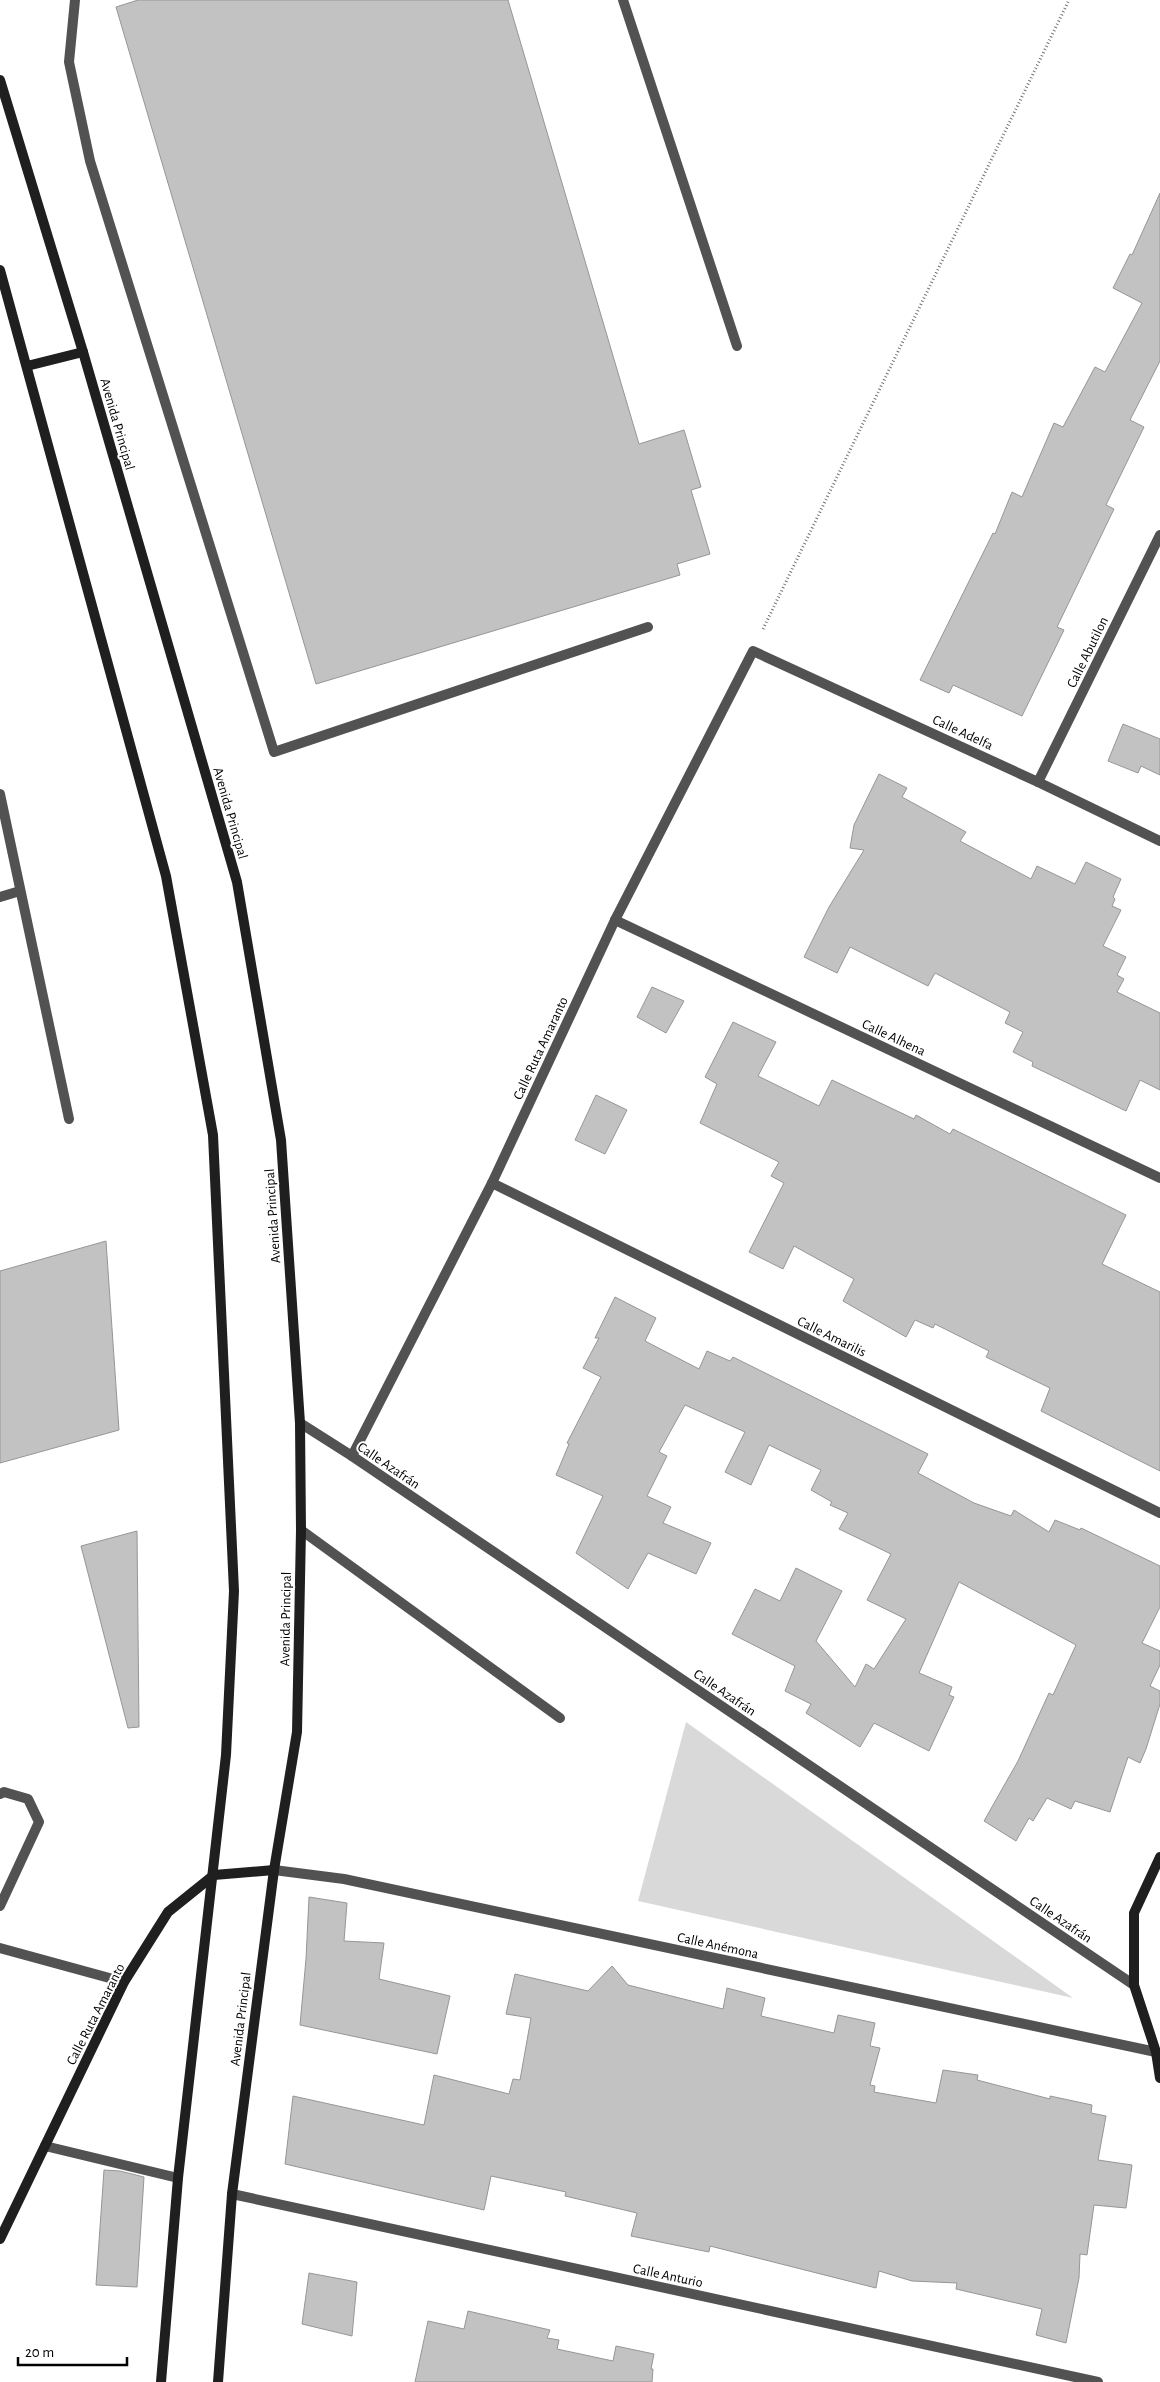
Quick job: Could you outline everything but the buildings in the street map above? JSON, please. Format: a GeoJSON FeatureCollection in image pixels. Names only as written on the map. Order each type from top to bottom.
{"type":"FeatureCollection","features":[{"type":"Feature","properties":{"kind":"main road","name":"Avenida Principal"},"geometry":{"type":"LineString","coordinates":[[0,80],[83,352],[237,882],[281,1140],[300,1424],[301,1530],[297,1732],[274,1870],[232,2194],[218,2382]]}},
{"type":"Feature","properties":{"kind":"main road"},"geometry":{"type":"LineString","coordinates":[[0,270],[166,876],[213,1135],[234,1590],[226,1754],[214,1874],[178,2178],[161,2382]]}},
{"type":"Feature","properties":{"kind":"main road"},"geometry":{"type":"LineString","coordinates":[[26,366],[83,352]]}},
{"type":"Feature","properties":{"kind":"main road"},"geometry":{"type":"LineString","coordinates":[[1160,1857],[1134,1912],[1134,1985],[1156,2052],[1160,2078]]}},
{"type":"Feature","properties":{"kind":"main road"},"geometry":{"type":"LineString","coordinates":[[214,1874],[274,1870]]}},
{"type":"Feature","properties":{"kind":"main road","name":"Calle Ruta Amaranto"},"geometry":{"type":"LineString","coordinates":[[0,2239],[124,1982],[168,1912],[214,1874]]}},
{"type":"Feature","properties":{"kind":"street"},"geometry":{"type":"LineString","coordinates":[[75,0],[69,62],[90,161],[274,752],[648,627]]}},
{"type":"Feature","properties":{"kind":"street"},"geometry":{"type":"LineString","coordinates":[[623,0],[737,346]]}},
{"type":"Feature","properties":{"kind":"street","name":"Calle Abutilon"},"geometry":{"type":"LineString","coordinates":[[1038,782],[1160,535]]}},
{"type":"Feature","properties":{"kind":"street","name":"Calle Adelfa"},"geometry":{"type":"LineString","coordinates":[[753,651],[1038,782],[1160,841]]}},
{"type":"Feature","properties":{"kind":"street","name":"Calle Ruta Amaranto"},"geometry":{"type":"LineString","coordinates":[[352,1456],[492,1183],[615,920],[753,651]]}},
{"type":"Feature","properties":{"kind":"street"},"geometry":{"type":"LineString","coordinates":[[0,794],[69,1119]]}},
{"type":"Feature","properties":{"kind":"street"},"geometry":{"type":"LineString","coordinates":[[0,897],[20,891]]}},
{"type":"Feature","properties":{"kind":"street","name":"Calle Alhena"},"geometry":{"type":"LineString","coordinates":[[615,920],[1160,1178]]}},
{"type":"Feature","properties":{"kind":"street","name":"Calle Amarilis"},"geometry":{"type":"LineString","coordinates":[[492,1183],[1160,1513]]}},
{"type":"Feature","properties":{"kind":"street","name":"Calle Azafrán"},"geometry":{"type":"LineString","coordinates":[[300,1424],[352,1456],[1134,1985]]}},
{"type":"Feature","properties":{"kind":"street"},"geometry":{"type":"LineString","coordinates":[[301,1530],[560,1718]]}},
{"type":"Feature","properties":{"kind":"street"},"geometry":{"type":"LineString","coordinates":[[0,1794],[4,1792],[28,1799],[39,1822],[0,1906]]}},
{"type":"Feature","properties":{"kind":"street","name":"Calle Anémona"},"geometry":{"type":"LineString","coordinates":[[274,1870],[344,1879],[1156,2052]]}},
{"type":"Feature","properties":{"kind":"street"},"geometry":{"type":"LineString","coordinates":[[0,1948],[124,1982]]}},
{"type":"Feature","properties":{"kind":"street"},"geometry":{"type":"LineString","coordinates":[[45,2146],[178,2178]]}},
{"type":"Feature","properties":{"kind":"street","name":"Calle Anturio"},"geometry":{"type":"LineString","coordinates":[[232,2194],[1098,2382]]}},
{"type":"Feature","properties":{"kind":"path"},"geometry":{"type":"LineString","coordinates":[[753,651],[1069,0]]}},
{"type":"Feature","properties":{"kind":"shaded area"},"geometry":{"type":"Polygon","coordinates":[[[686,1722],[1073,1998],[638,1901],[686,1722]]]}}]}
